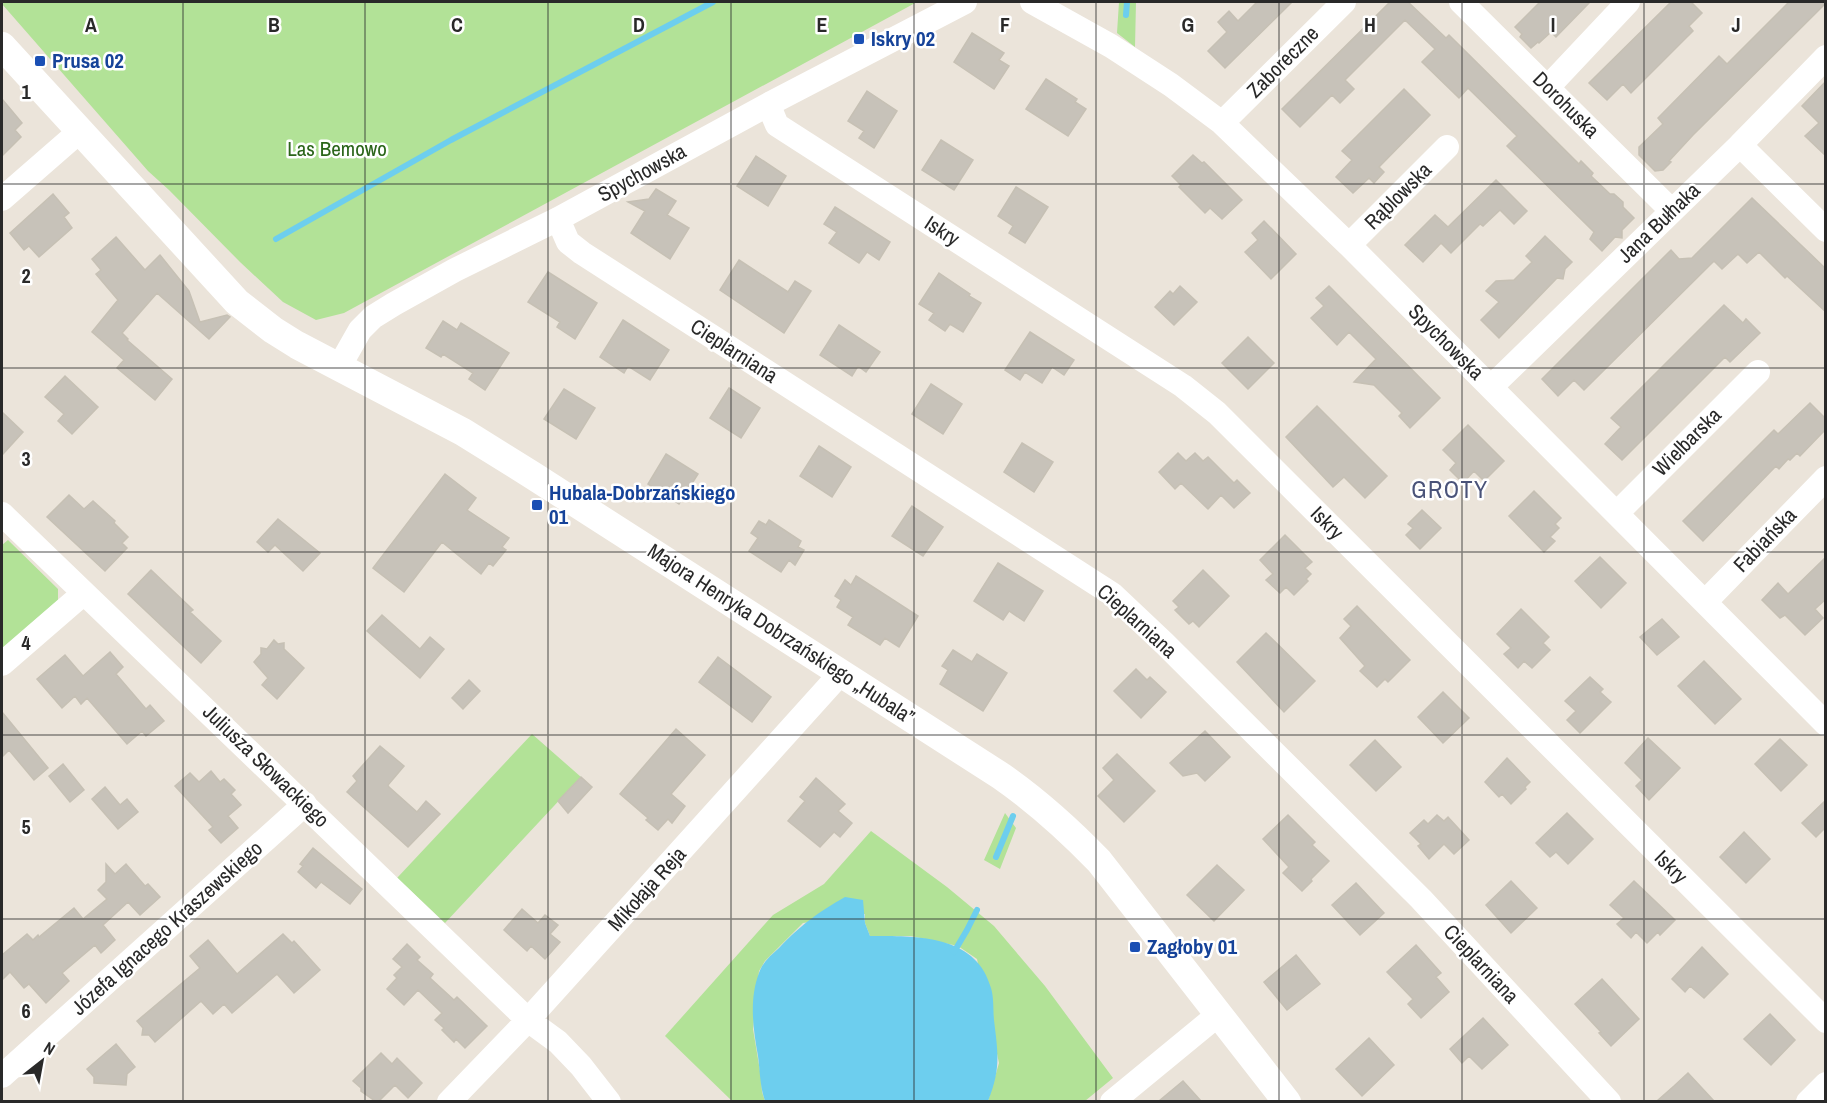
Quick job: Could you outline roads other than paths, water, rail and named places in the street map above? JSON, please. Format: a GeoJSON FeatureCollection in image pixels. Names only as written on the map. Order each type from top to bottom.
{"type":"FeatureCollection","features":[{"type":"Feature","properties":{"kind":"street","name":"Spychowska"},"geometry":{"type":"LineString","coordinates":[[339,367],[360,330],[372,317],[455,270],[558,219],[771,103],[965,2]]}},
{"type":"Feature","properties":{"kind":"street","name":"Zaboreczne"},"geometry":{"type":"LineString","coordinates":[[1222,123],[1344,2]]}},
{"type":"Feature","properties":{"kind":"street","name":"Dorohuska"},"geometry":{"type":"LineString","coordinates":[[1461,2],[1671,210]]}},
{"type":"Feature","properties":{"kind":"street"},"geometry":{"type":"LineString","coordinates":[[1548,87],[1628,2]]}},
{"type":"Feature","properties":{"kind":"street","name":"Spychowska"},"geometry":{"type":"LineString","coordinates":[[1036,4],[1128,57],[1222,123],[1349,245],[1826,724]]}},
{"type":"Feature","properties":{"kind":"street","name":"Majora Henryka Dobrzańskiego „Hubala”"},"geometry":{"type":"LineString","coordinates":[[2,46],[237,302],[273,330],[297,345],[463,432],[841,673],[1035,800],[1068,829],[1130,898],[1287,1101]]}},
{"type":"Feature","properties":{"kind":"street","name":"Jana Bułhaka"},"geometry":{"type":"LineString","coordinates":[[1491,387],[1740,145],[1826,57]]}},
{"type":"Feature","properties":{"kind":"street","name":"Iskry"},"geometry":{"type":"LineString","coordinates":[[771,103],[777,124],[1183,386],[1217,413],[1826,1022]]}},
{"type":"Feature","properties":{"kind":"street"},"geometry":{"type":"LineString","coordinates":[[2,199],[80,130]]}},
{"type":"Feature","properties":{"kind":"street"},"geometry":{"type":"LineString","coordinates":[[1740,145],[1826,230]]}},
{"type":"Feature","properties":{"kind":"street","name":"Rąblowska"},"geometry":{"type":"LineString","coordinates":[[1349,245],[1447,147]]}},
{"type":"Feature","properties":{"kind":"street","name":"Cieplarniana"},"geometry":{"type":"LineString","coordinates":[[558,219],[568,242],[582,253],[1112,594],[1420,899],[1609,1101]]}},
{"type":"Feature","properties":{"kind":"street","name":"Wielbarska"},"geometry":{"type":"LineString","coordinates":[[1617,513],[1758,372]]}},
{"type":"Feature","properties":{"kind":"street","name":"Fabiańska"},"geometry":{"type":"LineString","coordinates":[[1705,602],[1826,478]]}},
{"type":"Feature","properties":{"kind":"street","name":"Juliusza Słowackiego"},"geometry":{"type":"LineString","coordinates":[[2,514],[528,1020],[558,1042],[609,1101]]}},
{"type":"Feature","properties":{"kind":"street"},"geometry":{"type":"LineString","coordinates":[[2,664],[84,593]]}},
{"type":"Feature","properties":{"kind":"street","name":"Mikołaja Reja"},"geometry":{"type":"LineString","coordinates":[[449,1101],[528,1020],[841,673]]}},
{"type":"Feature","properties":{"kind":"street","name":"Józefa Ignacego Kraszewskiego"},"geometry":{"type":"LineString","coordinates":[[2,1076],[305,804]]}},
{"type":"Feature","properties":{"kind":"street"},"geometry":{"type":"LineString","coordinates":[[1112,1101],[1219,1014]]}},
{"type":"Feature","properties":{"kind":"street"},"geometry":{"type":"LineString","coordinates":[[1808,1101],[1826,1084]]}},
{"type":"Feature","properties":{"kind":"water"},"geometry":{"type":"Polygon","coordinates":[[[845,897],[863,900],[865,923],[870,936],[925,938],[942,942],[972,957],[983,970],[992,992],[997,1052],[997,1070],[988,1101],[765,1101],[753,1014],[754,993],[760,969],[770,956],[802,926],[845,897]]]}},
{"type":"Feature","properties":{"kind":"waterway"},"geometry":{"type":"LineString","coordinates":[[276,239],[451,140],[713,2]]}},
{"type":"Feature","properties":{"kind":"waterway"},"geometry":{"type":"LineString","coordinates":[[1126,15],[1127,2]]}},
{"type":"Feature","properties":{"kind":"waterway"},"geometry":{"type":"LineString","coordinates":[[996,857],[1013,816]]}},
{"type":"Feature","properties":{"kind":"waterway"},"geometry":{"type":"LineString","coordinates":[[954,952],[977,910]]}},
{"type":"Feature","properties":{"kind":"place","name":"Iskry 02"},"geometry":{"type":"Point","coordinates":[859,39]}},
{"type":"Feature","properties":{"kind":"place","name":"Prusa 02"},"geometry":{"type":"Point","coordinates":[40,61]}},
{"type":"Feature","properties":{"kind":"place","name":"Hubala-Dobrzańskiego 01"},"geometry":{"type":"Point","coordinates":[537,505]}},
{"type":"Feature","properties":{"kind":"place","name":"Zagłoby 01"},"geometry":{"type":"Point","coordinates":[1135,947]}},
{"type":"Feature","properties":{"kind":"district","name":"GROTY"},"geometry":{"type":"Point","coordinates":[1450,490]}},
{"type":"Feature","properties":{"kind":"park label","name":"Las Bemowo"},"geometry":{"type":"Point","coordinates":[337,149]}}]}
